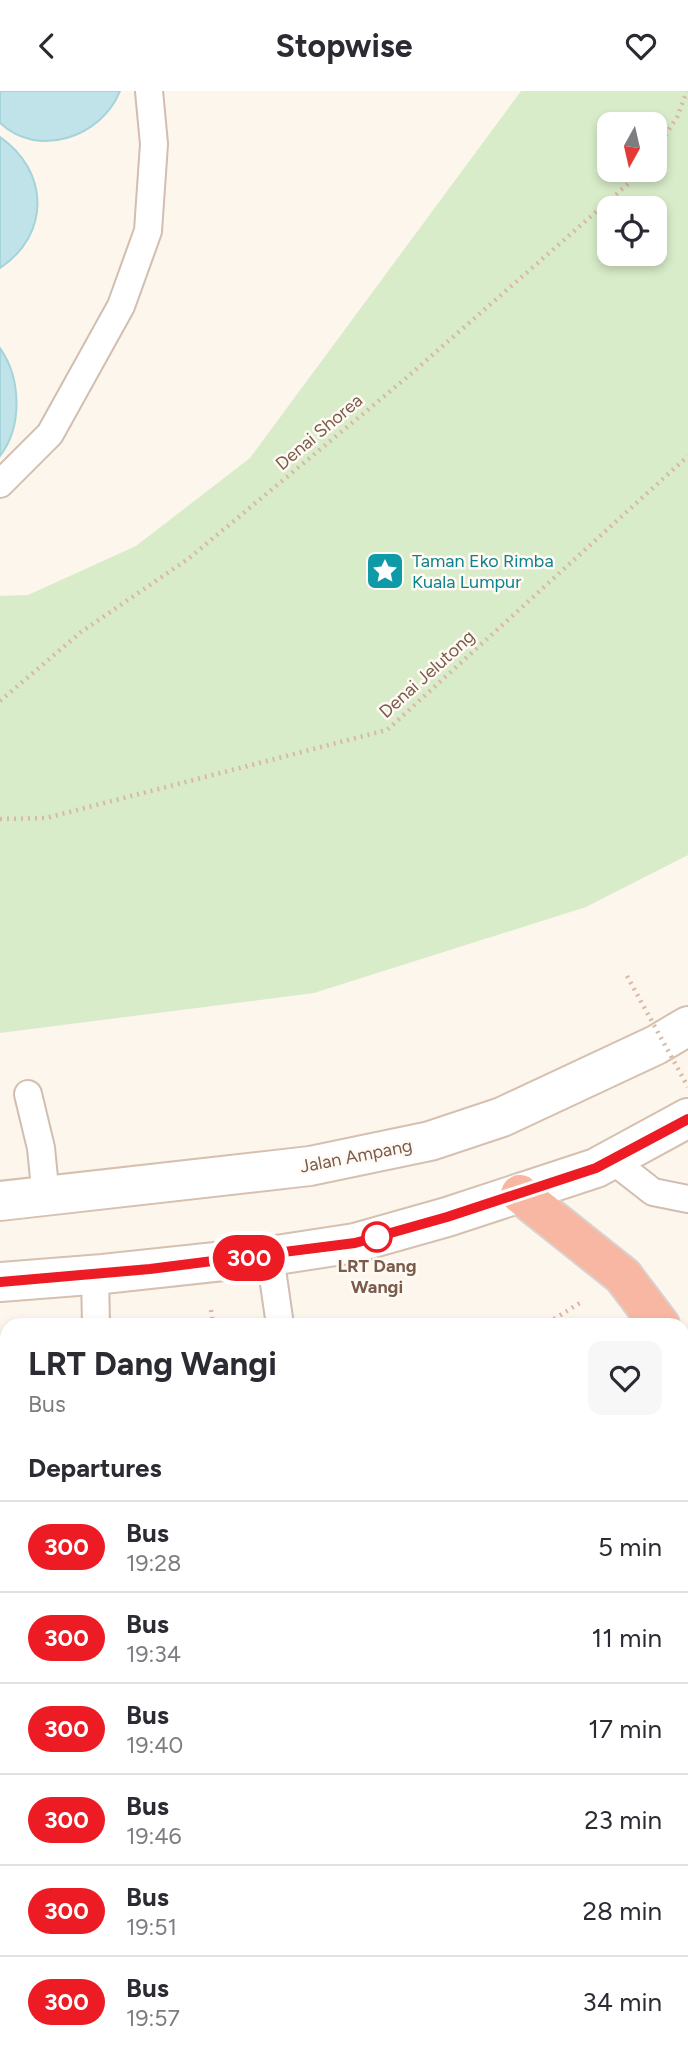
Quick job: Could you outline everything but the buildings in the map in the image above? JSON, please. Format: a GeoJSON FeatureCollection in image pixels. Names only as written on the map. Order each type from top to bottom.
{"type":"FeatureCollection","features":[{"type":"Feature","properties":{"kind":"highway"},"geometry":{"type":"LineString","coordinates":[[520,1194],[624,1276],[655,1318]]}},
{"type":"Feature","properties":{"kind":"street","name":"Jalan Ampang"},"geometry":{"type":"LineString","coordinates":[[0,1201],[310,1167],[430,1141],[502,1117],[656,1045],[688,1026]]}},
{"type":"Feature","properties":{"kind":"street"},"geometry":{"type":"LineString","coordinates":[[0,1282],[270,1256],[355,1243],[520,1194],[612,1160],[688,1118]]}},
{"type":"Feature","properties":{"kind":"lane"},"geometry":{"type":"LineString","coordinates":[[0,484],[50,434],[121,306],[148,231],[154,144],[149,91]]}},
{"type":"Feature","properties":{"kind":"lane"},"geometry":{"type":"LineString","coordinates":[[28,1094],[41,1149],[46,1198]]}},
{"type":"Feature","properties":{"kind":"lane"},"geometry":{"type":"LineString","coordinates":[[612,1160],[653,1192],[688,1199]]}},
{"type":"Feature","properties":{"kind":"lane"},"geometry":{"type":"LineString","coordinates":[[270,1256],[279,1318]]}},
{"type":"Feature","properties":{"kind":"lane"},"geometry":{"type":"LineString","coordinates":[[94,1275],[96,1318]]}},
{"type":"Feature","properties":{"kind":"path"},"geometry":{"type":"LineString","coordinates":[[667,133],[677,117],[687,91]]}},
{"type":"Feature","properties":{"kind":"path","name":"Denai Shorea"},"geometry":{"type":"LineString","coordinates":[[0,701],[81,632],[198,550],[405,379],[630,182]]}},
{"type":"Feature","properties":{"kind":"path","name":"Denai Jelutong"},"geometry":{"type":"LineString","coordinates":[[0,819],[46,818],[387,730],[688,456]]}},
{"type":"Feature","properties":{"kind":"path"},"geometry":{"type":"LineString","coordinates":[[626,976],[688,1087]]}},
{"type":"Feature","properties":{"kind":"path"},"geometry":{"type":"LineString","coordinates":[[556,1318],[587,1299]]}},
{"type":"Feature","properties":{"kind":"path"},"geometry":{"type":"LineString","coordinates":[[211,1310],[212,1318]]}},
{"type":"Feature","properties":{"kind":"green space","name":"Taman Eko Rimba Kuala Lumpur"},"geometry":{"type":"Polygon","coordinates":[[[521,91],[688,91],[688,855],[586,907],[314,993],[0,1033],[0,596],[28,595],[136,546],[250,458],[521,91]]]}},
{"type":"Feature","properties":{"kind":"water"},"geometry":{"type":"Polygon","coordinates":[[[0,91],[120,91],[111,107],[84,131],[68,138],[50,141],[32,140],[15,134],[0,123],[0,91]]]}},
{"type":"Feature","properties":{"kind":"water"},"geometry":{"type":"Polygon","coordinates":[[[0,137],[16,151],[28,167],[38,202],[35,221],[28,238],[17,254],[0,268],[0,137]]]}},
{"type":"Feature","properties":{"kind":"water"},"geometry":{"type":"Polygon","coordinates":[[[0,348],[12,373],[16,417],[13,431],[0,456],[0,348]]]}},
{"type":"Feature","properties":{"kind":"bus line","name":"300"},"geometry":{"type":"LineString","coordinates":[[0,1282],[103,1275],[270,1256],[355,1243],[564,1180],[596,1168],[688,1119]]}},
{"type":"Feature","properties":{"kind":"place","name":"Taman Eko Rimba Kuala Lumpur"},"geometry":{"type":"Point","coordinates":[385,571]}},
{"type":"Feature","properties":{"kind":"place","name":"LRT Dang Wangi"},"geometry":{"type":"Point","coordinates":[377,1237]}}]}
